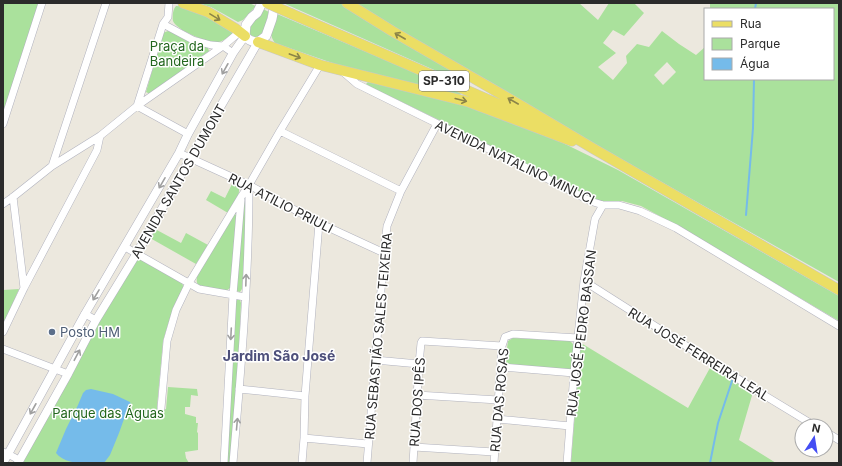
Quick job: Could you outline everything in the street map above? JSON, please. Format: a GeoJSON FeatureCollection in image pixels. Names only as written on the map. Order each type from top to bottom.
{"type":"FeatureCollection","features":[{"type":"Feature","properties":{"kind":"main road"},"geometry":{"type":"LineString","coordinates":[[183,3],[208,12],[244,31],[247,39],[254,42],[258,42],[320,65],[469,102],[594,149]]}},
{"type":"Feature","properties":{"kind":"main road"},"geometry":{"type":"LineString","coordinates":[[244,31],[252,17],[257,13],[262,3]]}},
{"type":"Feature","properties":{"kind":"main road","name":"SP-310"},"geometry":{"type":"LineString","coordinates":[[267,3],[538,122],[594,149],[839,290]]}},
{"type":"Feature","properties":{"kind":"main road"},"geometry":{"type":"LineString","coordinates":[[258,42],[266,36],[268,32],[275,3]]}},
{"type":"Feature","properties":{"kind":"main road"},"geometry":{"type":"LineString","coordinates":[[347,3],[392,31],[594,149]]}},
{"type":"Feature","properties":{"kind":"street"},"geometry":{"type":"LineString","coordinates":[[3,124],[42,3]]}},
{"type":"Feature","properties":{"kind":"street"},"geometry":{"type":"LineString","coordinates":[[52,166],[106,3]]}},
{"type":"Feature","properties":{"kind":"street"},"geometry":{"type":"LineString","coordinates":[[137,106],[163,24],[168,17],[169,3]]}},
{"type":"Feature","properties":{"kind":"street"},"geometry":{"type":"LineString","coordinates":[[163,24],[193,40],[211,45],[224,46],[233,54]]}},
{"type":"Feature","properties":{"kind":"street"},"geometry":{"type":"LineString","coordinates":[[3,204],[52,166],[100,136],[137,106],[244,31]]}},
{"type":"Feature","properties":{"kind":"street","name":"AVENIDA SANTOS DUMONT"},"geometry":{"type":"LineString","coordinates":[[3,463],[6,453],[56,368],[85,314],[179,154],[188,134],[233,54],[244,31]]}},
{"type":"Feature","properties":{"kind":"street","name":"AVENIDA SANTOS DUMONT"},"geometry":{"type":"LineString","coordinates":[[19,462],[96,320],[137,253],[258,42]]}},
{"type":"Feature","properties":{"kind":"street"},"geometry":{"type":"LineString","coordinates":[[161,408],[167,342],[176,310],[189,283],[320,65]]}},
{"type":"Feature","properties":{"kind":"street","name":"AVENIDA NATALINO MINUCI"},"geometry":{"type":"LineString","coordinates":[[340,70],[357,84],[519,164],[590,201],[602,205],[619,205],[640,211],[676,228],[839,326]]}},
{"type":"Feature","properties":{"kind":"street"},"geometry":{"type":"LineString","coordinates":[[137,106],[188,134]]}},
{"type":"Feature","properties":{"kind":"street","name":"RUA SEBASTIÃO SALES TEIXEIRA"},"geometry":{"type":"LineString","coordinates":[[367,463],[386,226],[401,192],[437,124]]}},
{"type":"Feature","properties":{"kind":"street"},"geometry":{"type":"LineString","coordinates":[[280,131],[401,192]]}},
{"type":"Feature","properties":{"kind":"street"},"geometry":{"type":"LineString","coordinates":[[3,332],[24,288],[97,150],[100,136]]}},
{"type":"Feature","properties":{"kind":"street","name":"RUA ATILIO PRIULI"},"geometry":{"type":"LineString","coordinates":[[179,154],[249,185],[319,223],[384,254]]}},
{"type":"Feature","properties":{"kind":"street"},"geometry":{"type":"LineString","coordinates":[[233,463],[245,297],[249,185]]}},
{"type":"Feature","properties":{"kind":"street"},"geometry":{"type":"LineString","coordinates":[[12,197],[24,288]]}},
{"type":"Feature","properties":{"kind":"street"},"geometry":{"type":"LineString","coordinates":[[224,463],[233,295],[241,197]]}},
{"type":"Feature","properties":{"kind":"street","name":"RUA JOSÉ PEDRO BASSAN"},"geometry":{"type":"LineString","coordinates":[[567,463],[574,373],[584,281],[595,220],[602,205]]}},
{"type":"Feature","properties":{"kind":"street"},"geometry":{"type":"LineString","coordinates":[[302,463],[305,396],[319,223]]}},
{"type":"Feature","properties":{"kind":"street"},"geometry":{"type":"LineString","coordinates":[[125,247],[199,289],[245,297]]}},
{"type":"Feature","properties":{"kind":"street","name":"RUA JOSÉ FERREIRA LEAL"},"geometry":{"type":"LineString","coordinates":[[584,281],[802,418]]}},
{"type":"Feature","properties":{"kind":"street"},"geometry":{"type":"LineString","coordinates":[[85,314],[96,320]]}},
{"type":"Feature","properties":{"kind":"street","name":"RUA DAS ROSAS"},"geometry":{"type":"LineString","coordinates":[[494,463],[502,346],[505,337],[513,334],[578,338]]}},
{"type":"Feature","properties":{"kind":"street","name":"RUA DOS IPÊS"},"geometry":{"type":"LineString","coordinates":[[413,463],[418,364],[422,341],[502,346]]}},
{"type":"Feature","properties":{"kind":"street"},"geometry":{"type":"LineString","coordinates":[[3,349],[56,368],[68,374]]}},
{"type":"Feature","properties":{"kind":"street"},"geometry":{"type":"LineString","coordinates":[[375,360],[418,364]]}},
{"type":"Feature","properties":{"kind":"street"},"geometry":{"type":"LineString","coordinates":[[501,367],[574,373]]}},
{"type":"Feature","properties":{"kind":"street"},"geometry":{"type":"LineString","coordinates":[[239,390],[305,396]]}},
{"type":"Feature","properties":{"kind":"street"},"geometry":{"type":"LineString","coordinates":[[417,395],[498,400]]}},
{"type":"Feature","properties":{"kind":"street"},"geometry":{"type":"LineString","coordinates":[[497,419],[570,426]]}},
{"type":"Feature","properties":{"kind":"street"},"geometry":{"type":"LineString","coordinates":[[304,438],[368,444]]}},
{"type":"Feature","properties":{"kind":"street"},"geometry":{"type":"LineString","coordinates":[[414,447],[494,452]]}},
{"type":"Feature","properties":{"kind":"street"},"geometry":{"type":"LineString","coordinates":[[6,453],[19,462]]}},
{"type":"Feature","properties":{"kind":"green space"},"geometry":{"type":"Polygon","coordinates":[[[3,3],[39,3],[5,108],[3,108],[3,3]]]}},
{"type":"Feature","properties":{"kind":"green space"},"geometry":{"type":"Polygon","coordinates":[[[198,3],[249,3],[256,6],[243,20],[238,22],[211,7],[198,3]]]}},
{"type":"Feature","properties":{"kind":"green space"},"geometry":{"type":"Polygon","coordinates":[[[283,3],[343,3],[458,74],[458,76],[456,78],[450,77],[283,3]]]}},
{"type":"Feature","properties":{"kind":"green space"},"geometry":{"type":"Polygon","coordinates":[[[353,3],[579,3],[598,20],[609,3],[634,3],[644,13],[624,36],[613,30],[603,43],[616,53],[598,67],[613,80],[627,63],[626,56],[637,44],[649,47],[662,31],[696,55],[704,48],[704,80],[834,80],[834,8],[710,8],[710,3],[839,3],[839,282],[596,145],[353,3]],[[667,62],[654,75],[663,85],[676,72],[667,62]]]}},
{"type":"Feature","properties":{"kind":"green space"},"geometry":{"type":"Polygon","coordinates":[[[176,6],[191,9],[206,15],[233,30],[233,34],[219,42],[208,41],[193,36],[175,25],[173,21],[173,13],[176,6]]]}},
{"type":"Feature","properties":{"kind":"green space"},"geometry":{"type":"Polygon","coordinates":[[[263,9],[269,12],[264,30],[259,36],[254,37],[248,33],[251,23],[263,9]]]}},
{"type":"Feature","properties":{"kind":"green space"},"geometry":{"type":"Polygon","coordinates":[[[277,14],[456,90],[461,94],[459,95],[341,66],[275,43],[271,36],[271,32],[272,25],[277,14]]]}},
{"type":"Feature","properties":{"kind":"green space","name":"Praça da Bandeira"},"geometry":{"type":"Polygon","coordinates":[[[168,31],[208,48],[209,51],[150,94],[146,92],[163,33],[168,31]]]}},
{"type":"Feature","properties":{"kind":"green space"},"geometry":{"type":"Polygon","coordinates":[[[368,82],[469,105],[563,143],[618,170],[839,296],[839,321],[678,226],[641,206],[622,201],[601,201],[590,197],[369,86],[366,84],[368,82]]]}},
{"type":"Feature","properties":{"kind":"green space"},"geometry":{"type":"Polygon","coordinates":[[[232,184],[239,188],[239,191],[236,201],[228,213],[206,200],[211,191],[225,198],[232,184]]]}},
{"type":"Feature","properties":{"kind":"green space"},"geometry":{"type":"Polygon","coordinates":[[[243,197],[246,197],[248,200],[242,289],[240,292],[236,291],[243,197]]]}},
{"type":"Feature","properties":{"kind":"green space"},"geometry":{"type":"Polygon","coordinates":[[[235,214],[236,218],[230,288],[226,291],[199,287],[197,277],[199,270],[235,214]]]}},
{"type":"Feature","properties":{"kind":"green space"},"geometry":{"type":"Polygon","coordinates":[[[155,229],[181,243],[186,233],[208,245],[196,264],[150,238],[155,229]]]}},
{"type":"Feature","properties":{"kind":"green space","name":"Parque das Águas"},"geometry":{"type":"Polygon","coordinates":[[[138,258],[182,282],[183,290],[173,308],[163,341],[157,407],[159,410],[166,409],[168,387],[197,389],[198,396],[191,395],[190,407],[185,407],[185,414],[196,417],[196,423],[198,423],[198,450],[185,452],[189,463],[22,463],[99,321],[138,258]]]}},
{"type":"Feature","properties":{"kind":"green space"},"geometry":{"type":"Polygon","coordinates":[[[19,289],[3,326],[3,290],[19,289]]]}},
{"type":"Feature","properties":{"kind":"green space"},"geometry":{"type":"Polygon","coordinates":[[[240,300],[241,303],[237,389],[231,463],[226,463],[235,302],[240,300]]]}},
{"type":"Feature","properties":{"kind":"green space"},"geometry":{"type":"Polygon","coordinates":[[[513,338],[570,341],[574,345],[572,368],[570,371],[508,366],[505,362],[508,341],[513,338]]]}},
{"type":"Feature","properties":{"kind":"green space"},"geometry":{"type":"Polygon","coordinates":[[[581,343],[688,408],[711,366],[753,392],[739,440],[776,463],[571,463],[581,343]]]}},
{"type":"Feature","properties":{"kind":"water"},"geometry":{"type":"Polygon","coordinates":[[[91,389],[113,394],[130,402],[131,405],[110,455],[104,463],[72,462],[60,457],[56,453],[83,393],[86,390],[91,389]]]}},
{"type":"Feature","properties":{"kind":"waterway"},"geometry":{"type":"LineString","coordinates":[[755,8],[756,3]]}},
{"type":"Feature","properties":{"kind":"waterway"},"geometry":{"type":"LineString","coordinates":[[746,215],[753,128],[754,80]]}},
{"type":"Feature","properties":{"kind":"waterway"},"geometry":{"type":"LineString","coordinates":[[710,463],[718,423],[733,378]]}},
{"type":"Feature","properties":{"kind":"place","name":"Posto HM"},"geometry":{"type":"Point","coordinates":[52,332]}},
{"type":"Feature","properties":{"kind":"district","name":"Jardim São José"},"geometry":{"type":"Point","coordinates":[279,356]}}]}
